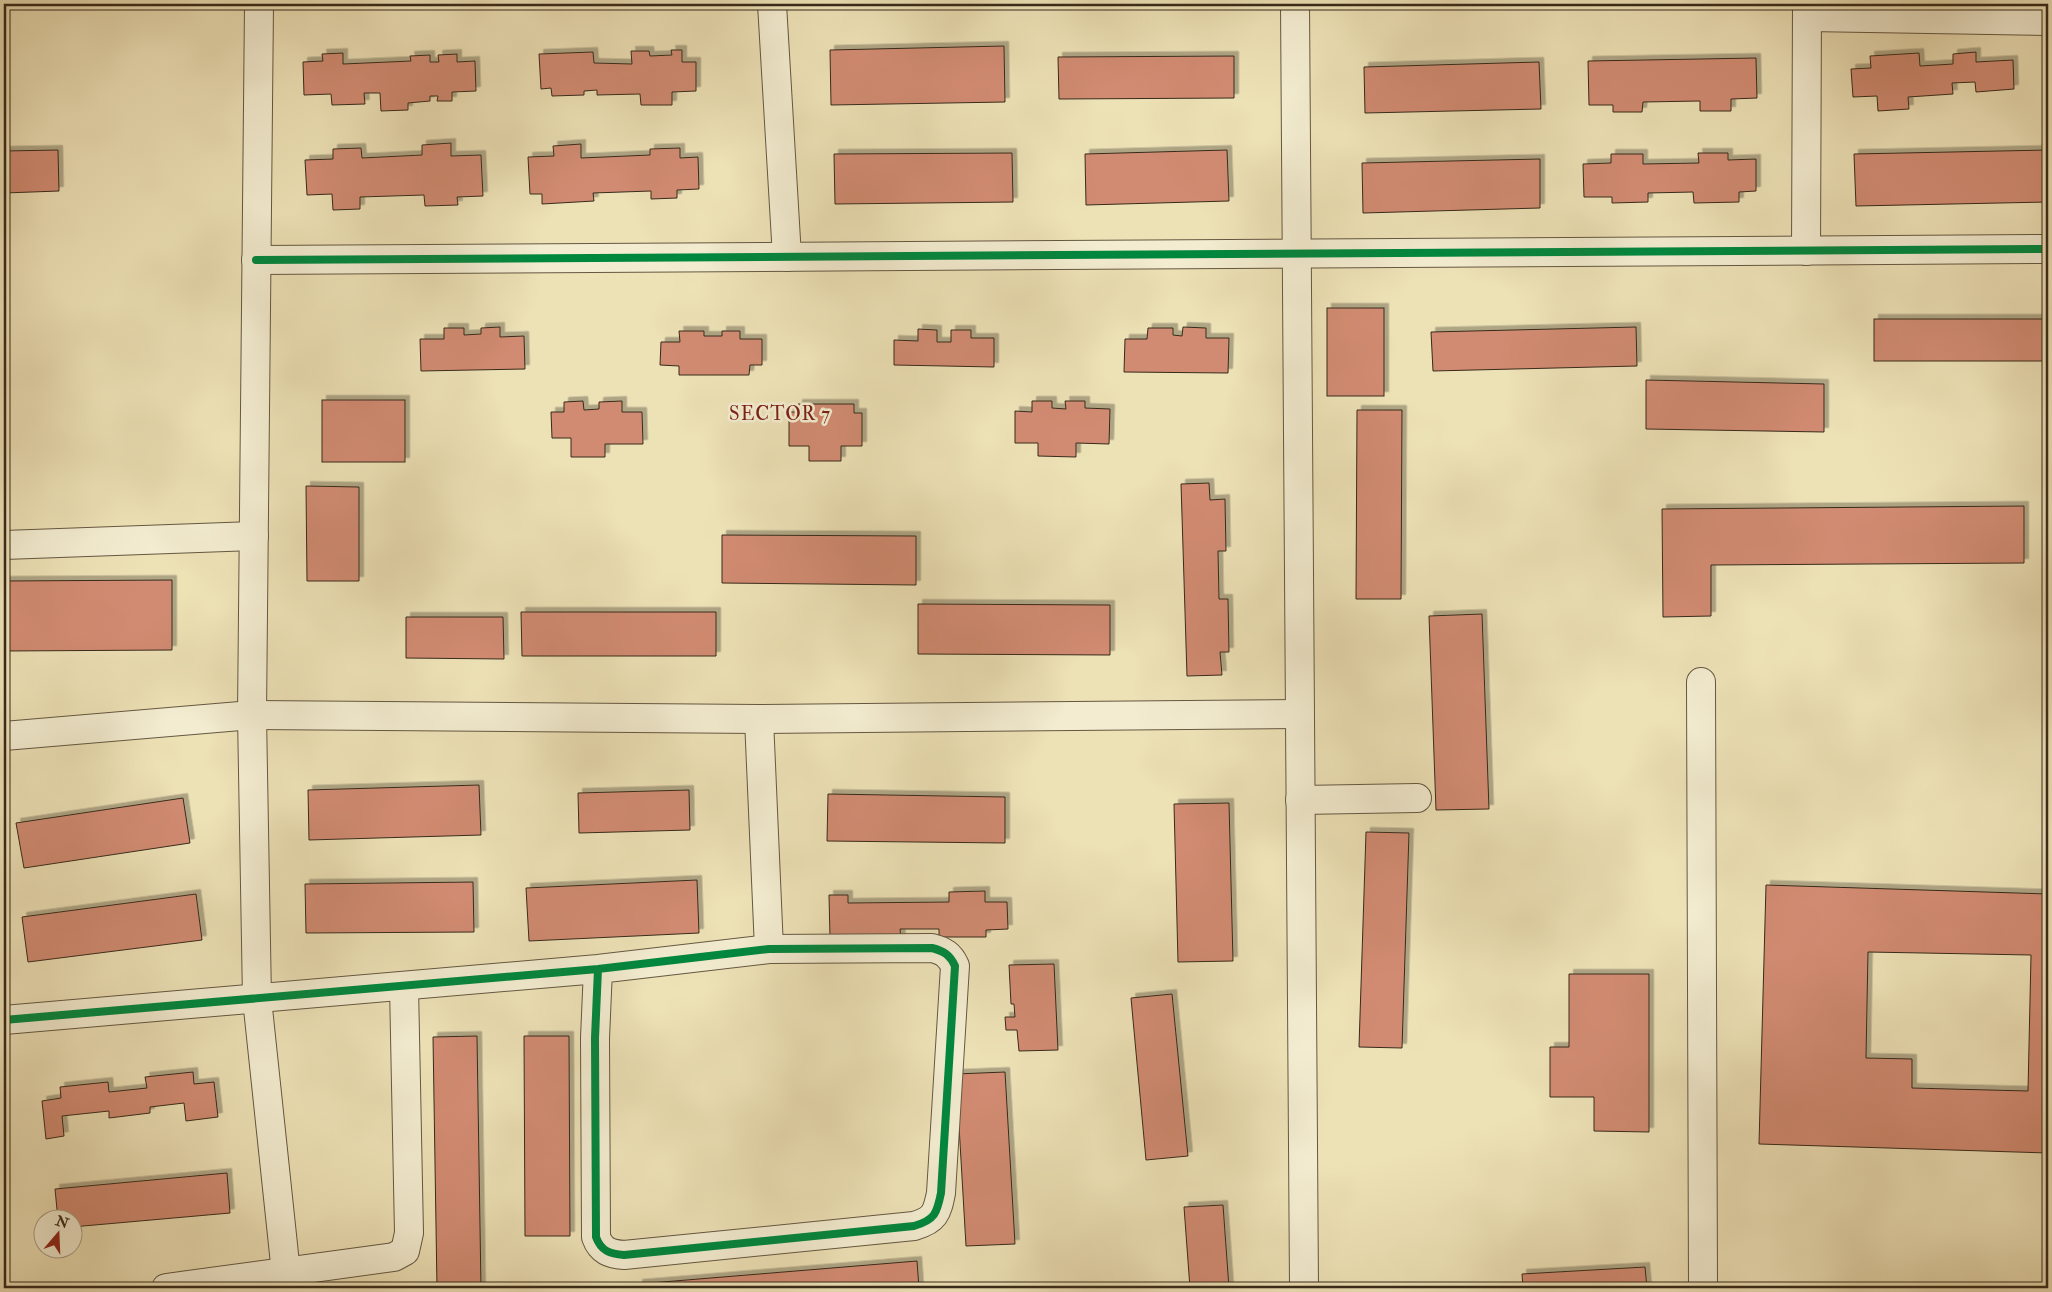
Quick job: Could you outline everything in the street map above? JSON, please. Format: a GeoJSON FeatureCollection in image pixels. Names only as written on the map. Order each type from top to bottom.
{"type":"FeatureCollection","features":[{"type":"Feature","properties":{"kind":"street"},"geometry":{"type":"LineString","coordinates":[[259,4],[252,715],[257,999],[286,1273]]}},
{"type":"Feature","properties":{"kind":"street"},"geometry":{"type":"LineString","coordinates":[[772,4],[787,257]]}},
{"type":"Feature","properties":{"kind":"street"},"geometry":{"type":"LineString","coordinates":[[1295,4],[1304,1288]]}},
{"type":"Feature","properties":{"kind":"street"},"geometry":{"type":"LineString","coordinates":[[1806,251],[1808,11],[2011,12],[2048,21]]}},
{"type":"Feature","properties":{"kind":"street"},"geometry":{"type":"LineString","coordinates":[[256,260],[2048,249]]}},
{"type":"Feature","properties":{"kind":"street"},"geometry":{"type":"LineString","coordinates":[[4,545],[254,536]]}},
{"type":"Feature","properties":{"kind":"street"},"geometry":{"type":"LineString","coordinates":[[1701,682],[1703,1288]]}},
{"type":"Feature","properties":{"kind":"street"},"geometry":{"type":"LineString","coordinates":[[4,736],[252,715],[759,719],[1299,714]]}},
{"type":"Feature","properties":{"kind":"street"},"geometry":{"type":"LineString","coordinates":[[759,719],[769,949]]}},
{"type":"Feature","properties":{"kind":"street"},"geometry":{"type":"LineString","coordinates":[[1300,800],[1418,798]]}},
{"type":"Feature","properties":{"kind":"street"},"geometry":{"type":"LineString","coordinates":[[4,1020],[598,969],[769,949],[932,948],[943,951],[951,957],[955,966],[941,1193],[937,1210],[930,1219],[914,1226],[624,1255],[610,1254],[602,1248],[596,1236],[595,1038],[598,969]]}},
{"type":"Feature","properties":{"kind":"street"},"geometry":{"type":"LineString","coordinates":[[166,1288],[394,1257],[405,1251],[410,1233],[404,986]]}},
{"type":"Feature","properties":{"kind":"building"},"geometry":{"type":"Polygon","coordinates":[[[1004,46],[1005,102],[831,105],[830,50],[1004,46]]]}},
{"type":"Feature","properties":{"kind":"building"},"geometry":{"type":"Polygon","coordinates":[[[671,50],[682,50],[682,62],[696,62],[696,91],[672,92],[672,105],[641,105],[640,94],[597,95],[597,90],[584,91],[584,95],[552,96],[551,88],[541,89],[539,54],[593,52],[594,63],[632,64],[631,51],[649,51],[650,56],[672,55],[671,50]]]}},
{"type":"Feature","properties":{"kind":"building"},"geometry":{"type":"Polygon","coordinates":[[[1976,52],[1976,62],[2013,60],[2014,89],[1976,92],[1975,82],[1952,83],[1953,94],[1908,97],[1909,109],[1878,111],[1877,96],[1853,97],[1851,69],[1871,68],[1870,56],[1919,53],[1920,66],[1953,64],[1953,54],[1976,52]]]}},
{"type":"Feature","properties":{"kind":"building"},"geometry":{"type":"Polygon","coordinates":[[[343,53],[343,64],[411,61],[410,56],[430,55],[430,62],[439,62],[438,55],[457,54],[457,62],[475,61],[476,91],[452,92],[452,101],[437,101],[438,96],[430,96],[430,101],[408,103],[408,110],[381,111],[380,93],[364,93],[365,104],[332,105],[331,94],[304,95],[303,62],[323,61],[322,54],[343,53]]]}},
{"type":"Feature","properties":{"kind":"building"},"geometry":{"type":"Polygon","coordinates":[[[1234,56],[1234,98],[1059,99],[1058,57],[1234,56]]]}},
{"type":"Feature","properties":{"kind":"building"},"geometry":{"type":"Polygon","coordinates":[[[1756,58],[1757,98],[1731,99],[1731,111],[1700,111],[1700,101],[1643,102],[1642,112],[1613,112],[1613,105],[1589,105],[1588,61],[1756,58]]]}},
{"type":"Feature","properties":{"kind":"building"},"geometry":{"type":"Polygon","coordinates":[[[1539,62],[1541,109],[1365,113],[1364,67],[1539,62]]]}},
{"type":"Feature","properties":{"kind":"building"},"geometry":{"type":"Polygon","coordinates":[[[451,143],[451,156],[481,155],[483,196],[457,197],[458,205],[425,206],[424,195],[360,197],[360,209],[333,210],[332,194],[307,195],[305,160],[333,159],[333,149],[361,148],[362,158],[422,155],[422,145],[451,143]]]}},
{"type":"Feature","properties":{"kind":"building"},"geometry":{"type":"Polygon","coordinates":[[[581,144],[581,158],[650,155],[650,149],[680,148],[680,158],[698,157],[699,189],[677,190],[677,198],[651,199],[651,191],[593,193],[594,201],[542,204],[542,194],[530,194],[528,157],[554,156],[553,146],[581,144]]]}},
{"type":"Feature","properties":{"kind":"building"},"geometry":{"type":"Polygon","coordinates":[[[58,150],[59,191],[4,193],[4,151],[58,150]]]}},
{"type":"Feature","properties":{"kind":"building"},"geometry":{"type":"Polygon","coordinates":[[[1227,150],[1229,201],[1086,205],[1085,154],[1227,150]]]}},
{"type":"Feature","properties":{"kind":"building"},"geometry":{"type":"Polygon","coordinates":[[[2048,150],[2048,202],[1856,206],[1854,154],[2048,150]]]}},
{"type":"Feature","properties":{"kind":"building"},"geometry":{"type":"Polygon","coordinates":[[[1012,153],[1013,202],[835,204],[834,154],[1012,153]]]}},
{"type":"Feature","properties":{"kind":"building"},"geometry":{"type":"Polygon","coordinates":[[[1698,153],[1728,153],[1728,160],[1756,159],[1756,191],[1739,192],[1739,202],[1694,203],[1693,192],[1648,193],[1648,202],[1612,203],[1612,197],[1584,197],[1583,164],[1611,163],[1611,154],[1643,154],[1643,164],[1699,163],[1698,153]]]}},
{"type":"Feature","properties":{"kind":"building"},"geometry":{"type":"Polygon","coordinates":[[[1540,159],[1540,208],[1363,213],[1362,163],[1540,159]]]}},
{"type":"Feature","properties":{"kind":"building"},"geometry":{"type":"Polygon","coordinates":[[[1327,308],[1384,308],[1384,396],[1327,396],[1327,308]]]}},
{"type":"Feature","properties":{"kind":"building"},"geometry":{"type":"Polygon","coordinates":[[[1874,319],[2048,319],[2048,361],[1874,361],[1874,319]]]}},
{"type":"Feature","properties":{"kind":"building"},"geometry":{"type":"Polygon","coordinates":[[[500,327],[500,337],[524,336],[525,369],[421,371],[420,339],[444,339],[444,328],[464,328],[464,335],[481,334],[481,328],[500,327]]]}},
{"type":"Feature","properties":{"kind":"building"},"geometry":{"type":"Polygon","coordinates":[[[1183,327],[1206,328],[1206,338],[1229,338],[1228,373],[1124,372],[1125,339],[1147,339],[1148,328],[1173,328],[1173,335],[1182,336],[1183,327]]]}},
{"type":"Feature","properties":{"kind":"building"},"geometry":{"type":"Polygon","coordinates":[[[1636,327],[1637,366],[1433,371],[1431,332],[1636,327]]]}},
{"type":"Feature","properties":{"kind":"building"},"geometry":{"type":"Polygon","coordinates":[[[918,329],[937,330],[937,342],[951,342],[951,330],[971,330],[971,338],[994,338],[994,367],[894,365],[894,340],[918,341],[918,329]]]}},
{"type":"Feature","properties":{"kind":"building"},"geometry":{"type":"Polygon","coordinates":[[[679,331],[704,331],[704,336],[722,336],[722,331],[740,331],[740,339],[762,339],[762,365],[750,365],[749,375],[679,375],[679,366],[660,365],[661,342],[680,342],[679,331]]]}},
{"type":"Feature","properties":{"kind":"building"},"geometry":{"type":"Polygon","coordinates":[[[1646,380],[1824,384],[1824,432],[1646,429],[1646,380]]]}},
{"type":"Feature","properties":{"kind":"building"},"geometry":{"type":"Polygon","coordinates":[[[322,400],[405,400],[405,462],[322,462],[322,400]]]}},
{"type":"Feature","properties":{"kind":"building"},"geometry":{"type":"Polygon","coordinates":[[[583,401],[584,410],[599,409],[599,402],[622,401],[622,412],[642,412],[643,444],[605,444],[605,457],[571,457],[571,438],[552,438],[551,412],[564,412],[564,402],[583,401]]]}},
{"type":"Feature","properties":{"kind":"building"},"geometry":{"type":"Polygon","coordinates":[[[1032,401],[1052,401],[1052,408],[1066,409],[1065,401],[1085,401],[1085,408],[1110,409],[1109,444],[1076,443],[1076,457],[1038,456],[1038,443],[1015,443],[1015,411],[1032,412],[1032,401]]]}},
{"type":"Feature","properties":{"kind":"building"},"geometry":{"type":"Polygon","coordinates":[[[798,404],[854,404],[854,413],[862,413],[862,446],[841,446],[841,461],[809,461],[809,446],[789,446],[789,412],[798,412],[798,404]]]}},
{"type":"Feature","properties":{"kind":"building"},"geometry":{"type":"Polygon","coordinates":[[[1357,410],[1402,410],[1401,599],[1356,599],[1357,410]]]}},
{"type":"Feature","properties":{"kind":"building"},"geometry":{"type":"Polygon","coordinates":[[[1209,483],[1210,500],[1225,499],[1226,551],[1218,551],[1219,599],[1228,599],[1229,652],[1220,652],[1222,675],[1187,676],[1181,484],[1209,483]]]}},
{"type":"Feature","properties":{"kind":"building"},"geometry":{"type":"Polygon","coordinates":[[[306,486],[359,487],[359,581],[307,581],[306,486]]]}},
{"type":"Feature","properties":{"kind":"building"},"geometry":{"type":"Polygon","coordinates":[[[2024,506],[2024,563],[1711,565],[1711,616],[1663,617],[1662,509],[2024,506]]]}},
{"type":"Feature","properties":{"kind":"building"},"geometry":{"type":"Polygon","coordinates":[[[722,535],[916,536],[916,585],[722,583],[722,535]]]}},
{"type":"Feature","properties":{"kind":"building"},"geometry":{"type":"Polygon","coordinates":[[[172,580],[172,650],[4,651],[4,581],[172,580]]]}},
{"type":"Feature","properties":{"kind":"building"},"geometry":{"type":"Polygon","coordinates":[[[918,604],[1110,605],[1110,655],[918,654],[918,604]]]}},
{"type":"Feature","properties":{"kind":"building"},"geometry":{"type":"Polygon","coordinates":[[[521,612],[716,612],[716,656],[522,656],[521,612]]]}},
{"type":"Feature","properties":{"kind":"building"},"geometry":{"type":"Polygon","coordinates":[[[1482,614],[1489,809],[1436,810],[1429,616],[1482,614]]]}},
{"type":"Feature","properties":{"kind":"building"},"geometry":{"type":"Polygon","coordinates":[[[406,617],[503,617],[504,659],[406,658],[406,617]]]}},
{"type":"Feature","properties":{"kind":"building"},"geometry":{"type":"Polygon","coordinates":[[[479,785],[481,835],[309,840],[308,790],[479,785]]]}},
{"type":"Feature","properties":{"kind":"building"},"geometry":{"type":"Polygon","coordinates":[[[689,790],[690,830],[579,833],[578,793],[689,790]]]}},
{"type":"Feature","properties":{"kind":"building"},"geometry":{"type":"Polygon","coordinates":[[[828,794],[1005,797],[1005,843],[827,841],[828,794]]]}},
{"type":"Feature","properties":{"kind":"building"},"geometry":{"type":"Polygon","coordinates":[[[183,798],[190,843],[24,868],[16,823],[183,798]]]}},
{"type":"Feature","properties":{"kind":"building"},"geometry":{"type":"Polygon","coordinates":[[[1229,803],[1233,961],[1178,962],[1174,804],[1229,803]]]}},
{"type":"Feature","properties":{"kind":"building"},"geometry":{"type":"Polygon","coordinates":[[[1366,832],[1409,833],[1402,1048],[1359,1047],[1366,832]]]}},
{"type":"Feature","properties":{"kind":"building"},"geometry":{"type":"Polygon","coordinates":[[[697,880],[699,933],[529,941],[526,888],[697,880]]]}},
{"type":"Feature","properties":{"kind":"building"},"geometry":{"type":"Polygon","coordinates":[[[473,882],[474,932],[306,933],[305,884],[473,882]]]}},
{"type":"Feature","properties":{"kind":"building"},"geometry":{"type":"Polygon","coordinates":[[[1766,885],[2048,894],[2048,1153],[1759,1144],[1766,885]],[[1868,952],[1866,1058],[1912,1059],[1912,1088],[2028,1091],[2031,955],[1868,952]]]}},
{"type":"Feature","properties":{"kind":"building"},"geometry":{"type":"Polygon","coordinates":[[[985,891],[985,902],[1007,902],[1008,929],[986,930],[986,937],[939,937],[939,929],[900,929],[901,938],[830,938],[829,895],[848,895],[848,903],[949,902],[949,892],[985,891]]]}},
{"type":"Feature","properties":{"kind":"building"},"geometry":{"type":"Polygon","coordinates":[[[196,894],[202,940],[28,962],[22,917],[196,894]]]}},
{"type":"Feature","properties":{"kind":"building"},"geometry":{"type":"Polygon","coordinates":[[[1054,964],[1058,1050],[1019,1051],[1017,1030],[1006,1030],[1005,1017],[1015,1017],[1014,1004],[1011,1004],[1009,965],[1054,964]]]}},
{"type":"Feature","properties":{"kind":"building"},"geometry":{"type":"Polygon","coordinates":[[[1569,974],[1649,974],[1649,1132],[1594,1131],[1594,1097],[1550,1097],[1550,1047],[1569,1047],[1569,974]]]}},
{"type":"Feature","properties":{"kind":"building"},"geometry":{"type":"Polygon","coordinates":[[[1172,994],[1188,1156],[1146,1160],[1131,998],[1172,994]]]}},
{"type":"Feature","properties":{"kind":"building"},"geometry":{"type":"Polygon","coordinates":[[[477,1036],[481,1288],[437,1288],[433,1037],[477,1036]]]}},
{"type":"Feature","properties":{"kind":"building"},"geometry":{"type":"Polygon","coordinates":[[[524,1036],[569,1036],[570,1236],[525,1236],[524,1036]]]}},
{"type":"Feature","properties":{"kind":"building"},"geometry":{"type":"Polygon","coordinates":[[[193,1072],[194,1084],[214,1082],[218,1117],[186,1121],[184,1103],[150,1107],[150,1113],[109,1118],[109,1111],[62,1116],[64,1136],[46,1139],[42,1101],[61,1098],[60,1087],[108,1082],[109,1092],[147,1088],[145,1077],[193,1072]]]}},
{"type":"Feature","properties":{"kind":"building"},"geometry":{"type":"Polygon","coordinates":[[[1005,1072],[1015,1244],[966,1246],[956,1074],[1005,1072]]]}},
{"type":"Feature","properties":{"kind":"building"},"geometry":{"type":"Polygon","coordinates":[[[227,1173],[230,1213],[82,1226],[82,1210],[57,1210],[55,1189],[227,1173]]]}},
{"type":"Feature","properties":{"kind":"building"},"geometry":{"type":"Polygon","coordinates":[[[1223,1205],[1229,1288],[1190,1288],[1184,1207],[1223,1205]]]}},
{"type":"Feature","properties":{"kind":"building"},"geometry":{"type":"Polygon","coordinates":[[[917,1261],[919,1288],[638,1288],[638,1284],[917,1261]]]}},
{"type":"Feature","properties":{"kind":"building"},"geometry":{"type":"Polygon","coordinates":[[[1645,1267],[1647,1288],[1523,1288],[1522,1274],[1645,1267]]]}},
{"type":"Feature","properties":{"kind":"cycle path"},"geometry":{"type":"LineString","coordinates":[[256,260],[2048,249]]}},
{"type":"Feature","properties":{"kind":"cycle path"},"geometry":{"type":"LineString","coordinates":[[4,1020],[598,969],[769,949],[932,948],[946,954],[955,966],[941,1193],[934,1215],[927,1221],[914,1226],[624,1255],[610,1253],[603,1249],[596,1237],[595,1038],[598,969]]}},
{"type":"Feature","properties":{"kind":"district","name":"SECTOR 7"},"geometry":{"type":"Point","coordinates":[780,413]}}]}
